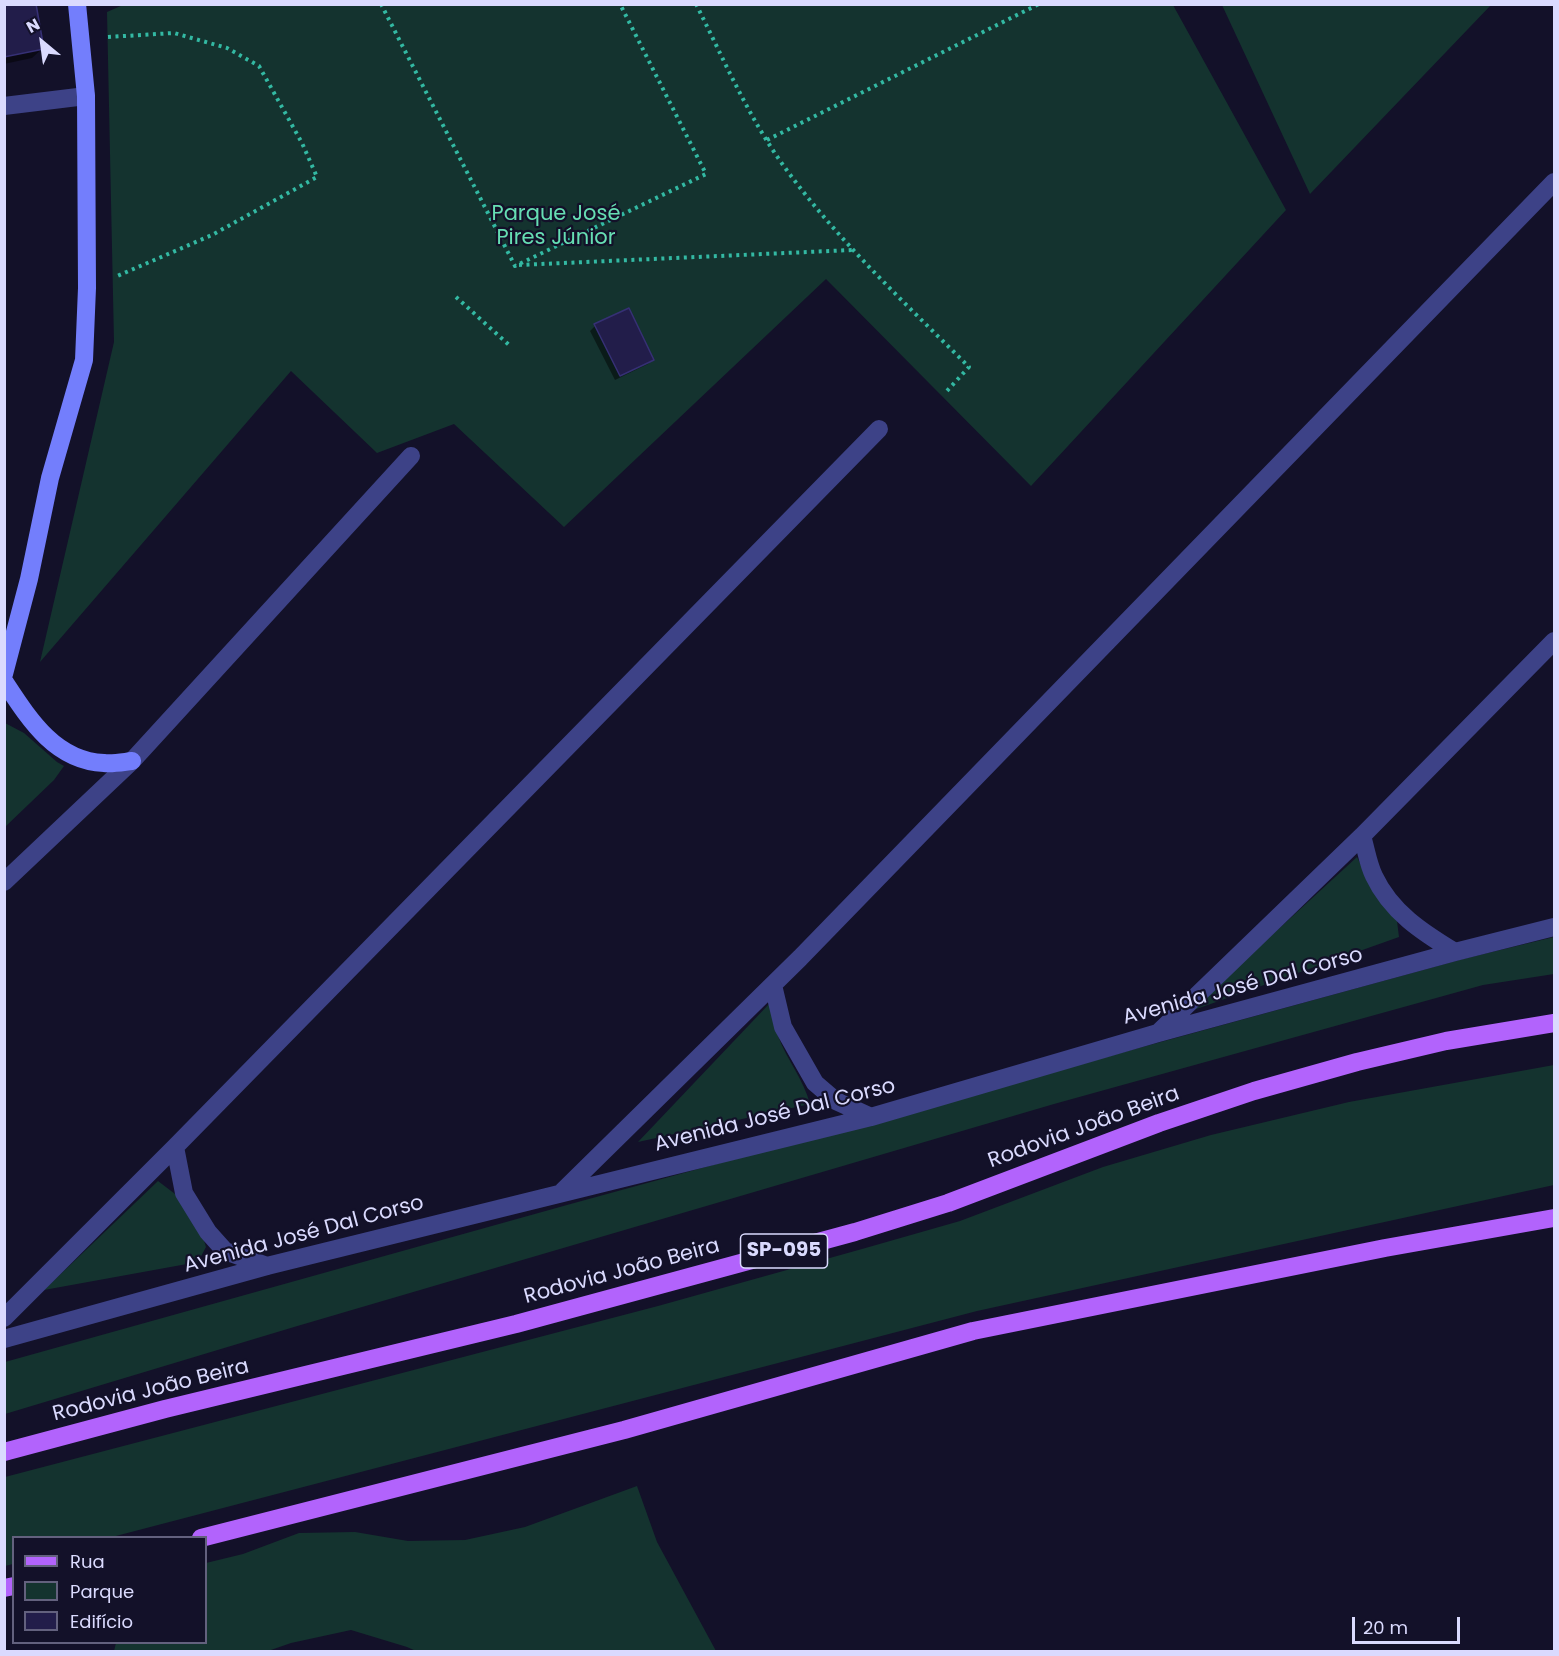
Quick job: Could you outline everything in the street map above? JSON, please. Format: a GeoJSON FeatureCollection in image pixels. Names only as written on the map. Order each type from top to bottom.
{"type":"FeatureCollection","features":[{"type":"Feature","properties":{"kind":"main road","name":"Rodovia João Beira"},"geometry":{"type":"LineString","coordinates":[[4,1452],[176,1406],[516,1324],[855,1232],[948,1203],[1159,1123],[1254,1091],[1446,1041],[1554,1023]]}},
{"type":"Feature","properties":{"kind":"main road"},"geometry":{"type":"LineString","coordinates":[[207,1536],[624,1430],[973,1331],[1385,1248],[1550,1218]]}},
{"type":"Feature","properties":{"kind":"street"},"geometry":{"type":"LineString","coordinates":[[4,674],[29,579],[50,478],[84,360],[87,288],[86,96],[76,4]]}},
{"type":"Feature","properties":{"kind":"street"},"geometry":{"type":"LineString","coordinates":[[4,106],[86,96]]}},
{"type":"Feature","properties":{"kind":"street"},"geometry":{"type":"LineString","coordinates":[[562,1192],[773,985],[1554,182]]}},
{"type":"Feature","properties":{"kind":"street"},"geometry":{"type":"LineString","coordinates":[[4,1318],[175,1148],[879,429]]}},
{"type":"Feature","properties":{"kind":"street"},"geometry":{"type":"LineString","coordinates":[[4,882],[132,761],[411,456]]}},
{"type":"Feature","properties":{"kind":"street"},"geometry":{"type":"LineString","coordinates":[[1158,1033],[1362,836],[1554,640]]}},
{"type":"Feature","properties":{"kind":"street"},"geometry":{"type":"LineString","coordinates":[[4,681],[31,722],[56,746],[79,759],[105,764],[132,761]]}},
{"type":"Feature","properties":{"kind":"street"},"geometry":{"type":"LineString","coordinates":[[1362,836],[1374,876],[1389,902],[1416,928],[1455,952]]}},
{"type":"Feature","properties":{"kind":"street","name":"Avenida José Dal Corso"},"geometry":{"type":"LineString","coordinates":[[4,1339],[267,1266],[871,1117],[1158,1033],[1554,927]]}},
{"type":"Feature","properties":{"kind":"street"},"geometry":{"type":"LineString","coordinates":[[773,985],[783,1027],[815,1083],[836,1101],[871,1117]]}},
{"type":"Feature","properties":{"kind":"street"},"geometry":{"type":"LineString","coordinates":[[175,1148],[184,1193],[208,1232],[225,1251],[267,1266]]}},
{"type":"Feature","properties":{"kind":"path"},"geometry":{"type":"LineString","coordinates":[[381,4],[515,266]]}},
{"type":"Feature","properties":{"kind":"path"},"geometry":{"type":"LineString","coordinates":[[515,266],[706,174],[620,4]]}},
{"type":"Feature","properties":{"kind":"path"},"geometry":{"type":"LineString","coordinates":[[696,4],[757,124],[784,166],[852,250],[969,367],[945,393]]}},
{"type":"Feature","properties":{"kind":"path"},"geometry":{"type":"LineString","coordinates":[[767,140],[1039,4]]}},
{"type":"Feature","properties":{"kind":"path"},"geometry":{"type":"LineString","coordinates":[[80,40],[174,33],[227,48],[259,66],[302,144],[317,177],[212,236],[87,288]]}},
{"type":"Feature","properties":{"kind":"path"},"geometry":{"type":"LineString","coordinates":[[515,266],[852,250]]}},
{"type":"Feature","properties":{"kind":"path"},"geometry":{"type":"LineString","coordinates":[[456,297],[510,345]]}},
{"type":"Feature","properties":{"kind":"green space","name":"Parque José Pires Júnior"},"geometry":{"type":"Polygon","coordinates":[[[123,5],[1173,5],[1286,210],[1031,486],[826,279],[564,527],[454,424],[377,453],[291,371],[40,662],[114,342],[107,12],[123,5]]]}},
{"type":"Feature","properties":{"kind":"green space"},"geometry":{"type":"Polygon","coordinates":[[[1222,5],[1491,5],[1310,194],[1222,5]]]}},
{"type":"Feature","properties":{"kind":"green space"},"geometry":{"type":"Polygon","coordinates":[[[5,723],[24,733],[64,766],[54,780],[5,827],[5,723]]]}},
{"type":"Feature","properties":{"kind":"green space"},"geometry":{"type":"Polygon","coordinates":[[[1357,857],[1370,883],[1397,921],[1399,937],[1188,1012],[1357,857]]]}},
{"type":"Feature","properties":{"kind":"green space"},"geometry":{"type":"Polygon","coordinates":[[[1554,937],[1554,974],[1483,985],[1054,1104],[5,1414],[5,1362],[1463,959],[1554,937]]]}},
{"type":"Feature","properties":{"kind":"green space"},"geometry":{"type":"Polygon","coordinates":[[[769,1004],[778,1036],[804,1087],[810,1104],[638,1142],[769,1004]]]}},
{"type":"Feature","properties":{"kind":"green space"},"geometry":{"type":"Polygon","coordinates":[[[1554,1065],[1554,1185],[977,1311],[116,1536],[12,1536],[12,1564],[5,1566],[5,1477],[658,1306],[960,1221],[1103,1167],[1211,1135],[1349,1102],[1554,1065]]]}},
{"type":"Feature","properties":{"kind":"green space"},"geometry":{"type":"Polygon","coordinates":[[[158,1181],[179,1197],[202,1234],[206,1247],[198,1262],[44,1290],[158,1181]]]}},
{"type":"Feature","properties":{"kind":"green space"},"geometry":{"type":"Polygon","coordinates":[[[637,1486],[657,1542],[716,1651],[416,1651],[351,1630],[291,1643],[268,1651],[114,1651],[116,1644],[207,1644],[207,1563],[243,1554],[299,1533],[355,1532],[408,1541],[465,1540],[525,1527],[637,1486]]]}},
{"type":"Feature","properties":{"kind":"building"},"geometry":{"type":"Polygon","coordinates":[[[4,4],[36,4],[44,49],[4,57],[4,4]]]}},
{"type":"Feature","properties":{"kind":"building"},"geometry":{"type":"Polygon","coordinates":[[[629,308],[654,360],[620,376],[594,324],[629,308]]]}}]}
